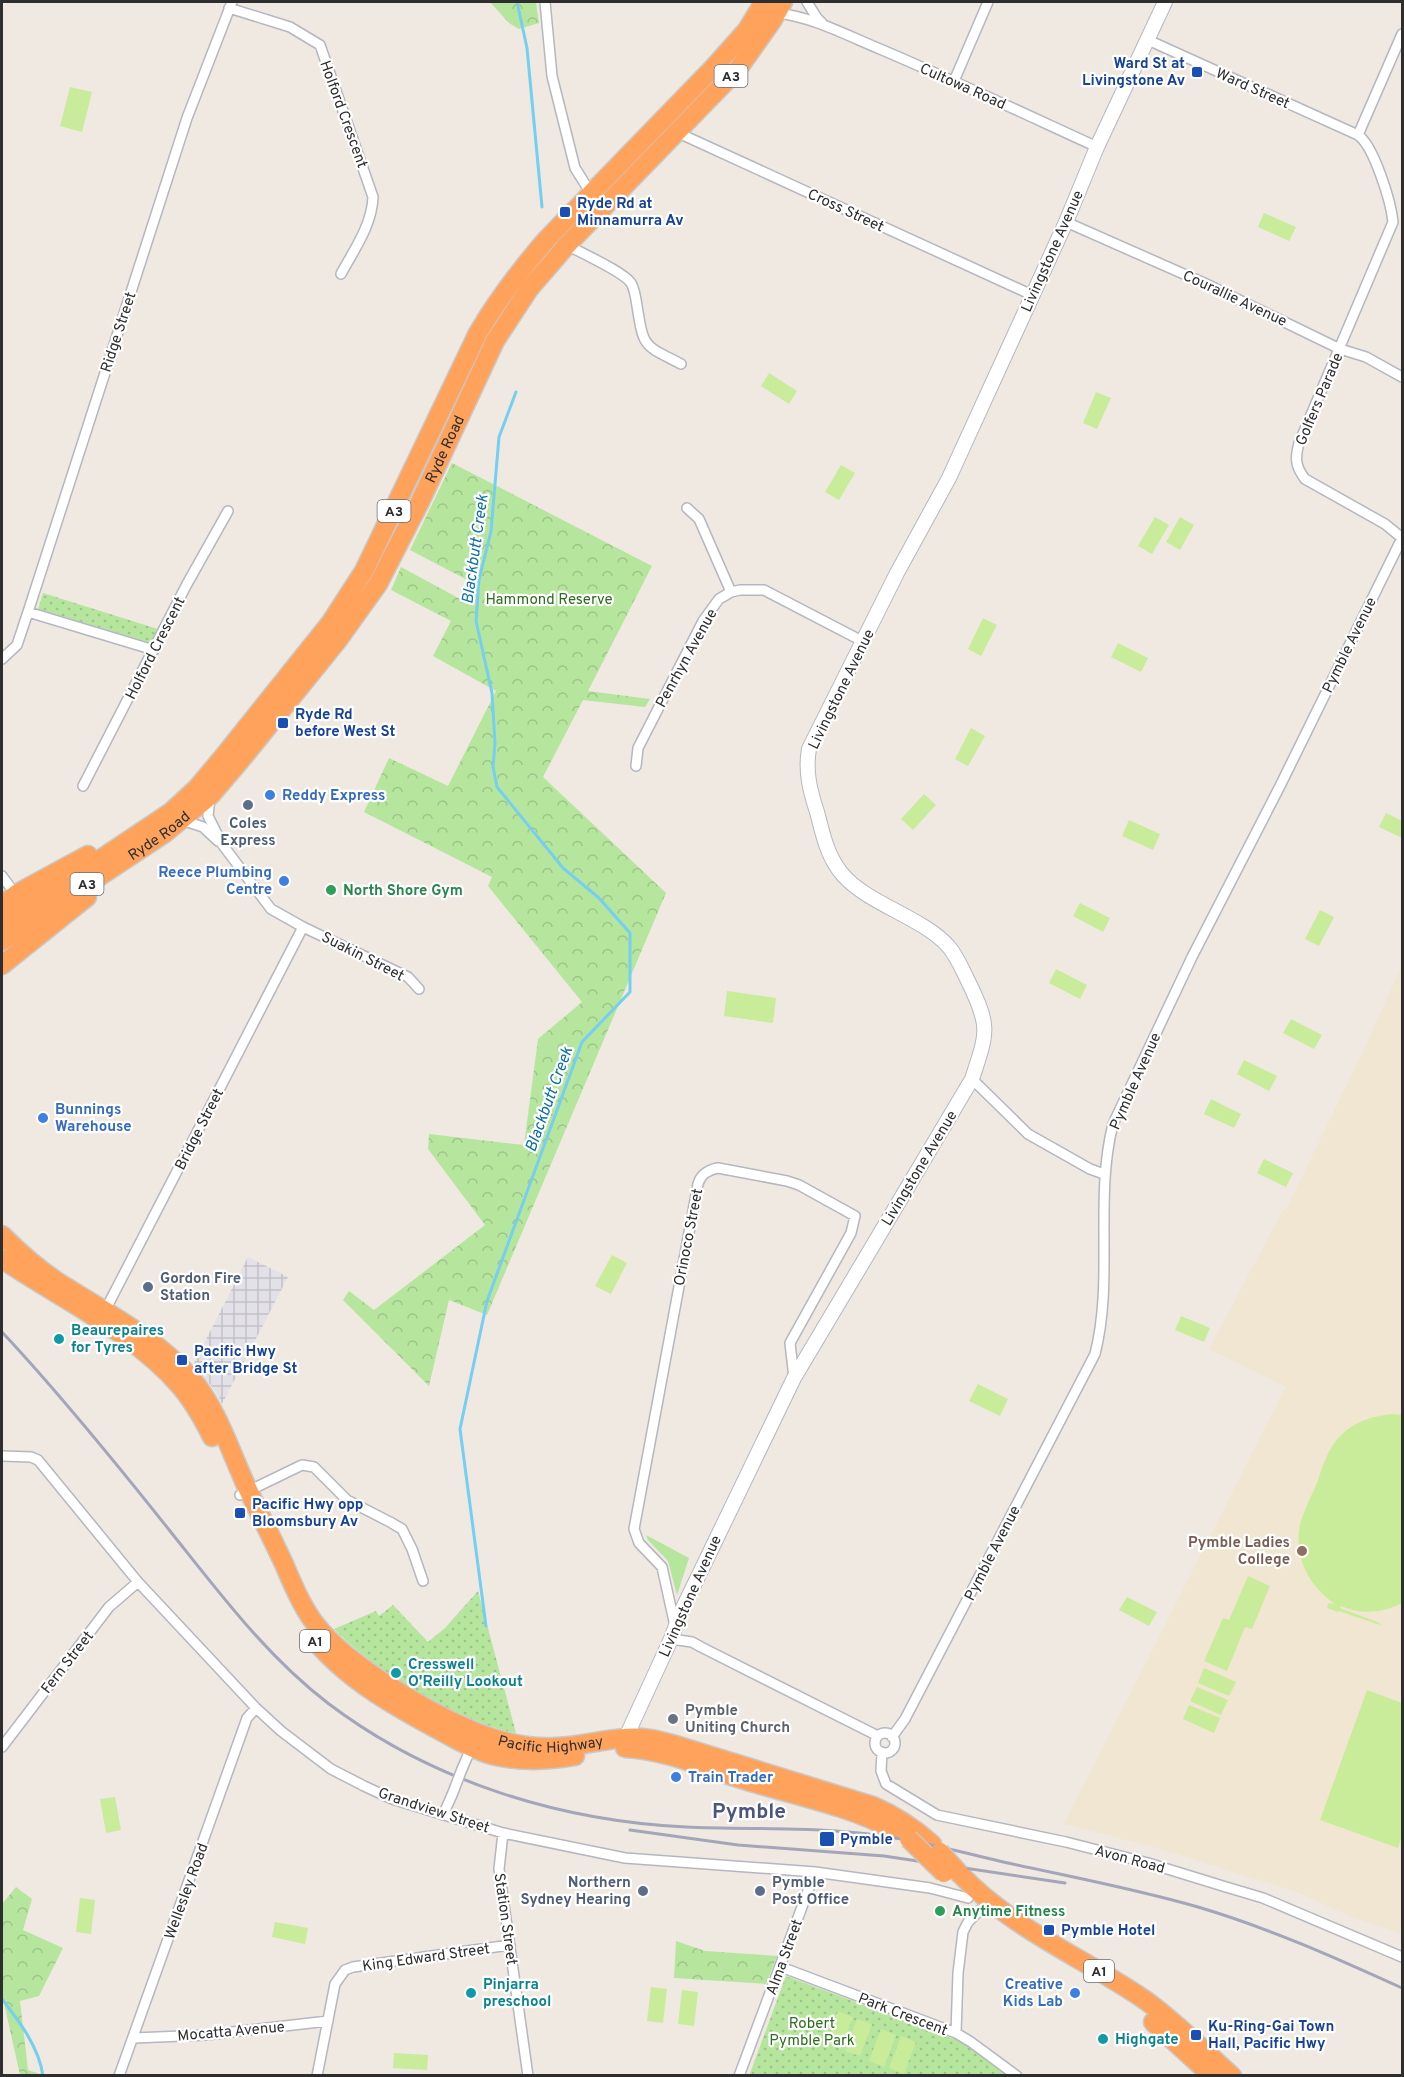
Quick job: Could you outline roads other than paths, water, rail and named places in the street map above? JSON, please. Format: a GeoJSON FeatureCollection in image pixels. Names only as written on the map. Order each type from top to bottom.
{"type":"FeatureCollection","features":[{"type":"Feature","properties":{"kind":"highway","name":"Ryde Road"},"geometry":{"type":"LineString","coordinates":[[2,941],[165,833],[197,788],[344,603],[364,572],[478,333],[496,303],[523,267],[590,194],[774,5]]}},
{"type":"Feature","properties":{"kind":"highway","name":"Ryde Road"},"geometry":{"type":"LineString","coordinates":[[2,925],[210,795],[240,762],[338,640],[378,584],[419,504],[495,341],[529,289],[567,245],[738,69],[754,49],[774,5]]}},
{"type":"Feature","properties":{"kind":"highway"},"geometry":{"type":"LineString","coordinates":[[2,905],[18,893],[177,816]]}},
{"type":"Feature","properties":{"kind":"highway"},"geometry":{"type":"LineString","coordinates":[[2,965],[165,833]]}},
{"type":"Feature","properties":{"kind":"highway","name":"Pacific Highway"},"geometry":{"type":"LineString","coordinates":[[2,1235],[29,1261],[57,1282],[151,1340],[193,1381],[218,1422],[244,1493],[295,1612],[320,1647],[359,1681],[428,1724],[474,1740],[500,1757],[553,1760],[626,1743],[656,1739],[857,1800],[902,1820],[932,1844],[974,1904],[1133,2006],[1212,2076]]}},
{"type":"Feature","properties":{"kind":"highway","name":"Pacific Highway"},"geometry":{"type":"LineString","coordinates":[[2,1259],[146,1352],[182,1387],[244,1493]]}},
{"type":"Feature","properties":{"kind":"highway","name":"Pacific Highway"},"geometry":{"type":"LineString","coordinates":[[626,1743],[880,1823],[909,1839],[1004,1913],[1146,2001],[1232,2076]]}},
{"type":"Feature","properties":{"kind":"street"},"geometry":{"type":"LineString","coordinates":[[545,2],[552,76],[575,168],[590,194],[604,207]]}},
{"type":"Feature","properties":{"kind":"street","name":"Cultowa Road"},"geometry":{"type":"LineString","coordinates":[[807,2],[817,18],[829,28]]}},
{"type":"Feature","properties":{"kind":"street"},"geometry":{"type":"LineString","coordinates":[[954,81],[988,2]]}},
{"type":"Feature","properties":{"kind":"street","name":"Livingstone Avenue"},"geometry":{"type":"LineString","coordinates":[[626,1743],[673,1632],[794,1378],[972,1079],[983,1043],[985,1022],[981,1008],[958,961],[942,941],[852,884],[844,876],[829,854],[809,785],[807,760],[810,749],[897,573],[950,478],[1066,222],[1097,147],[1165,2]]}},
{"type":"Feature","properties":{"kind":"street","name":"Holford Crescent"},"geometry":{"type":"LineString","coordinates":[[230,5],[290,27],[320,45],[373,197],[367,223],[342,274]]}},
{"type":"Feature","properties":{"kind":"street","name":"Ridge Street"},"geometry":{"type":"LineString","coordinates":[[2,659],[16,645],[28,612],[187,118],[230,5]]}},
{"type":"Feature","properties":{"kind":"street","name":"Cultowa Road"},"geometry":{"type":"LineString","coordinates":[[774,5],[954,81],[1097,147]]}},
{"type":"Feature","properties":{"kind":"street"},"geometry":{"type":"LineString","coordinates":[[1398,224],[1371,149],[1358,135],[1402,37]]}},
{"type":"Feature","properties":{"kind":"street","name":"Ward Street"},"geometry":{"type":"LineString","coordinates":[[1148,40],[1358,135]]}},
{"type":"Feature","properties":{"kind":"street","name":"Cross Street"},"geometry":{"type":"LineString","coordinates":[[664,118],[677,132],[1032,295]]}},
{"type":"Feature","properties":{"kind":"street","name":"Courallie Avenue"},"geometry":{"type":"LineString","coordinates":[[1066,222],[1204,283],[1340,349],[1366,357],[1402,377]]}},
{"type":"Feature","properties":{"kind":"street","name":"Golfers Parade"},"geometry":{"type":"LineString","coordinates":[[1398,224],[1299,443],[1296,467],[1305,479],[1385,524],[1402,538]]}},
{"type":"Feature","properties":{"kind":"street"},"geometry":{"type":"LineString","coordinates":[[567,245],[626,277],[634,290],[645,342],[681,364]]}},
{"type":"Feature","properties":{"kind":"street"},"geometry":{"type":"LineString","coordinates":[[687,508],[699,519],[731,592],[764,590],[864,642]]}},
{"type":"Feature","properties":{"kind":"street","name":"Holford Crescent"},"geometry":{"type":"LineString","coordinates":[[83,786],[187,584],[228,511]]}},
{"type":"Feature","properties":{"kind":"street","name":"Pymble Avenue"},"geometry":{"type":"LineString","coordinates":[[882,1752],[892,1749],[894,1742],[892,1737],[905,1719],[1095,1354],[1102,1319],[1104,1174],[1107,1146],[1113,1124],[1192,957],[1280,786],[1402,538]]}},
{"type":"Feature","properties":{"kind":"street","name":"Penrhyn Avenue"},"geometry":{"type":"LineString","coordinates":[[636,766],[638,748],[703,621],[719,599],[731,592]]}},
{"type":"Feature","properties":{"kind":"street"},"geometry":{"type":"LineString","coordinates":[[28,612],[154,650]]}},
{"type":"Feature","properties":{"kind":"street"},"geometry":{"type":"LineString","coordinates":[[210,795],[208,816],[222,844]]}},
{"type":"Feature","properties":{"kind":"street"},"geometry":{"type":"LineString","coordinates":[[177,816],[203,826],[222,844]]}},
{"type":"Feature","properties":{"kind":"street","name":"Suakin Street"},"geometry":{"type":"LineString","coordinates":[[222,844],[271,909],[303,927],[408,977],[419,989]]}},
{"type":"Feature","properties":{"kind":"street"},"geometry":{"type":"LineString","coordinates":[[2,876],[13,891],[18,893]]}},
{"type":"Feature","properties":{"kind":"street","name":"Bridge Street"},"geometry":{"type":"LineString","coordinates":[[105,1310],[303,927]]}},
{"type":"Feature","properties":{"kind":"street"},"geometry":{"type":"LineString","coordinates":[[972,1079],[1028,1134],[1090,1169],[1104,1174]]}},
{"type":"Feature","properties":{"kind":"street","name":"Orinoco Street"},"geometry":{"type":"LineString","coordinates":[[673,1632],[662,1567],[639,1543],[634,1529],[698,1184],[705,1173],[711,1170],[718,1168],[787,1181],[799,1185],[855,1216],[851,1233],[790,1343],[794,1378]]}},
{"type":"Feature","properties":{"kind":"street"},"geometry":{"type":"LineString","coordinates":[[105,1310],[117,1332]]}},
{"type":"Feature","properties":{"kind":"street","name":"Grandview Street"},"geometry":{"type":"LineString","coordinates":[[2,1456],[31,1456],[38,1460],[138,1582],[256,1708],[281,1731],[331,1769],[392,1799],[503,1833],[625,1858],[816,1872],[930,1888],[974,1904]]}},
{"type":"Feature","properties":{"kind":"street"},"geometry":{"type":"LineString","coordinates":[[244,1493],[302,1465],[314,1467],[347,1500],[402,1529],[423,1581]]}},
{"type":"Feature","properties":{"kind":"street","name":"Fern Street"},"geometry":{"type":"LineString","coordinates":[[2,1747],[109,1608],[138,1582]]}},
{"type":"Feature","properties":{"kind":"street"},"geometry":{"type":"LineString","coordinates":[[673,1632],[878,1736],[886,1734],[892,1737]]}},
{"type":"Feature","properties":{"kind":"street","name":"Wellesley Road"},"geometry":{"type":"LineString","coordinates":[[118,2076],[134,2038],[247,1719],[256,1708]]}},
{"type":"Feature","properties":{"kind":"street"},"geometry":{"type":"LineString","coordinates":[[878,1736],[875,1745],[882,1752]]}},
{"type":"Feature","properties":{"kind":"street"},"geometry":{"type":"LineString","coordinates":[[443,1815],[474,1740]]}},
{"type":"Feature","properties":{"kind":"street","name":"Avon Road"},"geometry":{"type":"LineString","coordinates":[[882,1752],[882,1776],[886,1784],[937,1815],[1066,1842],[1215,1883],[1274,1902],[1402,1957]]}},
{"type":"Feature","properties":{"kind":"street","name":"Station Street"},"geometry":{"type":"LineString","coordinates":[[503,1833],[499,1869],[528,2076]]}},
{"type":"Feature","properties":{"kind":"street","name":"Alma Street"},"geometry":{"type":"LineString","coordinates":[[739,2076],[816,1872]]}},
{"type":"Feature","properties":{"kind":"street"},"geometry":{"type":"LineString","coordinates":[[930,1888],[952,1874]]}},
{"type":"Feature","properties":{"kind":"street"},"geometry":{"type":"LineString","coordinates":[[956,2033],[958,1973],[963,1932],[974,1904]]}},
{"type":"Feature","properties":{"kind":"street","name":"King Edward Street"},"geometry":{"type":"LineString","coordinates":[[317,2076],[335,1984],[345,1970],[352,1966],[510,1945]]}},
{"type":"Feature","properties":{"kind":"street","name":"Park Crescent"},"geometry":{"type":"LineString","coordinates":[[781,1967],[956,2033],[1017,2076]]}},
{"type":"Feature","properties":{"kind":"street","name":"Mocatta Avenue"},"geometry":{"type":"LineString","coordinates":[[134,2038],[206,2034],[328,2021]]}},
{"type":"Feature","properties":{"kind":"waterway","name":"Blackbutt Creek"},"geometry":{"type":"LineString","coordinates":[[517,2],[527,48],[542,207]]}},
{"type":"Feature","properties":{"kind":"waterway","name":"Blackbutt Creek"},"geometry":{"type":"LineString","coordinates":[[486,1626],[460,1429],[487,1301],[582,1042],[630,992],[630,933],[599,898],[563,868],[497,787],[493,767],[495,743],[492,693],[476,621],[479,580],[491,531],[499,437],[516,392]]}},
{"type":"Feature","properties":{"kind":"waterway"},"geometry":{"type":"LineString","coordinates":[[2,1999],[33,2045],[43,2076]]}},
{"type":"Feature","properties":{"kind":"railway"},"geometry":{"type":"LineString","coordinates":[[2,1332],[88,1430],[244,1622],[284,1665],[329,1704],[368,1731],[410,1755],[498,1792],[544,1806],[591,1816],[686,1827],[813,1830],[889,1837],[1151,1894],[1251,1924],[1402,1988]]}},
{"type":"Feature","properties":{"kind":"railway"},"geometry":{"type":"LineString","coordinates":[[630,1830],[738,1845],[884,1856],[1065,1883]]}},
{"type":"Feature","properties":{"kind":"place","name":"Ward St at Livingstone Av"},"geometry":{"type":"Point","coordinates":[1197,72]}},
{"type":"Feature","properties":{"kind":"place","name":"Ryde Rd at Minnamurra Av"},"geometry":{"type":"Point","coordinates":[565,212]}},
{"type":"Feature","properties":{"kind":"place","name":"Ryde Rd before West St"},"geometry":{"type":"Point","coordinates":[283,723]}},
{"type":"Feature","properties":{"kind":"place","name":"Reddy Express"},"geometry":{"type":"Point","coordinates":[270,795]}},
{"type":"Feature","properties":{"kind":"place","name":"Coles Express"},"geometry":{"type":"Point","coordinates":[248,805]}},
{"type":"Feature","properties":{"kind":"place","name":"Reece Plumbing Centre"},"geometry":{"type":"Point","coordinates":[284,881]}},
{"type":"Feature","properties":{"kind":"place","name":"North Shore Gym"},"geometry":{"type":"Point","coordinates":[331,890]}},
{"type":"Feature","properties":{"kind":"place","name":"Bunnings Warehouse"},"geometry":{"type":"Point","coordinates":[43,1118]}},
{"type":"Feature","properties":{"kind":"place","name":"Gordon Fire Station"},"geometry":{"type":"Point","coordinates":[148,1287]}},
{"type":"Feature","properties":{"kind":"place","name":"Beaurepaires for Tyres"},"geometry":{"type":"Point","coordinates":[59,1339]}},
{"type":"Feature","properties":{"kind":"place","name":"Pacific Hwy after Bridge St"},"geometry":{"type":"Point","coordinates":[182,1360]}},
{"type":"Feature","properties":{"kind":"place","name":"Pacific Hwy opp Bloomsbury Av"},"geometry":{"type":"Point","coordinates":[240,1513]}},
{"type":"Feature","properties":{"kind":"place","name":"Pymble Ladies College"},"geometry":{"type":"Point","coordinates":[1302,1551]}},
{"type":"Feature","properties":{"kind":"place","name":"Cresswell O'Reilly Lookout"},"geometry":{"type":"Point","coordinates":[396,1673]}},
{"type":"Feature","properties":{"kind":"place","name":"Pymble Uniting Church"},"geometry":{"type":"Point","coordinates":[673,1719]}},
{"type":"Feature","properties":{"kind":"place","name":"Train Trader"},"geometry":{"type":"Point","coordinates":[676,1777]}},
{"type":"Feature","properties":{"kind":"place","name":"Pymble"},"geometry":{"type":"Point","coordinates":[827,1839]}},
{"type":"Feature","properties":{"kind":"place","name":"Northern Sydney Hearing"},"geometry":{"type":"Point","coordinates":[643,1891]}},
{"type":"Feature","properties":{"kind":"place","name":"Pymble Post Office"},"geometry":{"type":"Point","coordinates":[760,1891]}},
{"type":"Feature","properties":{"kind":"place","name":"Anytime Fitness"},"geometry":{"type":"Point","coordinates":[940,1911]}},
{"type":"Feature","properties":{"kind":"place","name":"Pymble Hotel"},"geometry":{"type":"Point","coordinates":[1049,1930]}},
{"type":"Feature","properties":{"kind":"place","name":"Pinjarra preschool"},"geometry":{"type":"Point","coordinates":[471,1993]}},
{"type":"Feature","properties":{"kind":"place","name":"Creative Kids Lab"},"geometry":{"type":"Point","coordinates":[1075,1993]}},
{"type":"Feature","properties":{"kind":"place","name":"Ku-Ring-Gai Town Hall, Pacific Hwy"},"geometry":{"type":"Point","coordinates":[1196,2035]}},
{"type":"Feature","properties":{"kind":"place","name":"Highgate"},"geometry":{"type":"Point","coordinates":[1103,2039]}},
{"type":"Feature","properties":{"kind":"district","name":"Pymble"},"geometry":{"type":"Point","coordinates":[749,1811]}},
{"type":"Feature","properties":{"kind":"park label","name":"Hammond Reserve"},"geometry":{"type":"Point","coordinates":[549,599]}},
{"type":"Feature","properties":{"kind":"park label","name":"Robert Pymble Park"},"geometry":{"type":"Point","coordinates":[812,2032]}}]}
